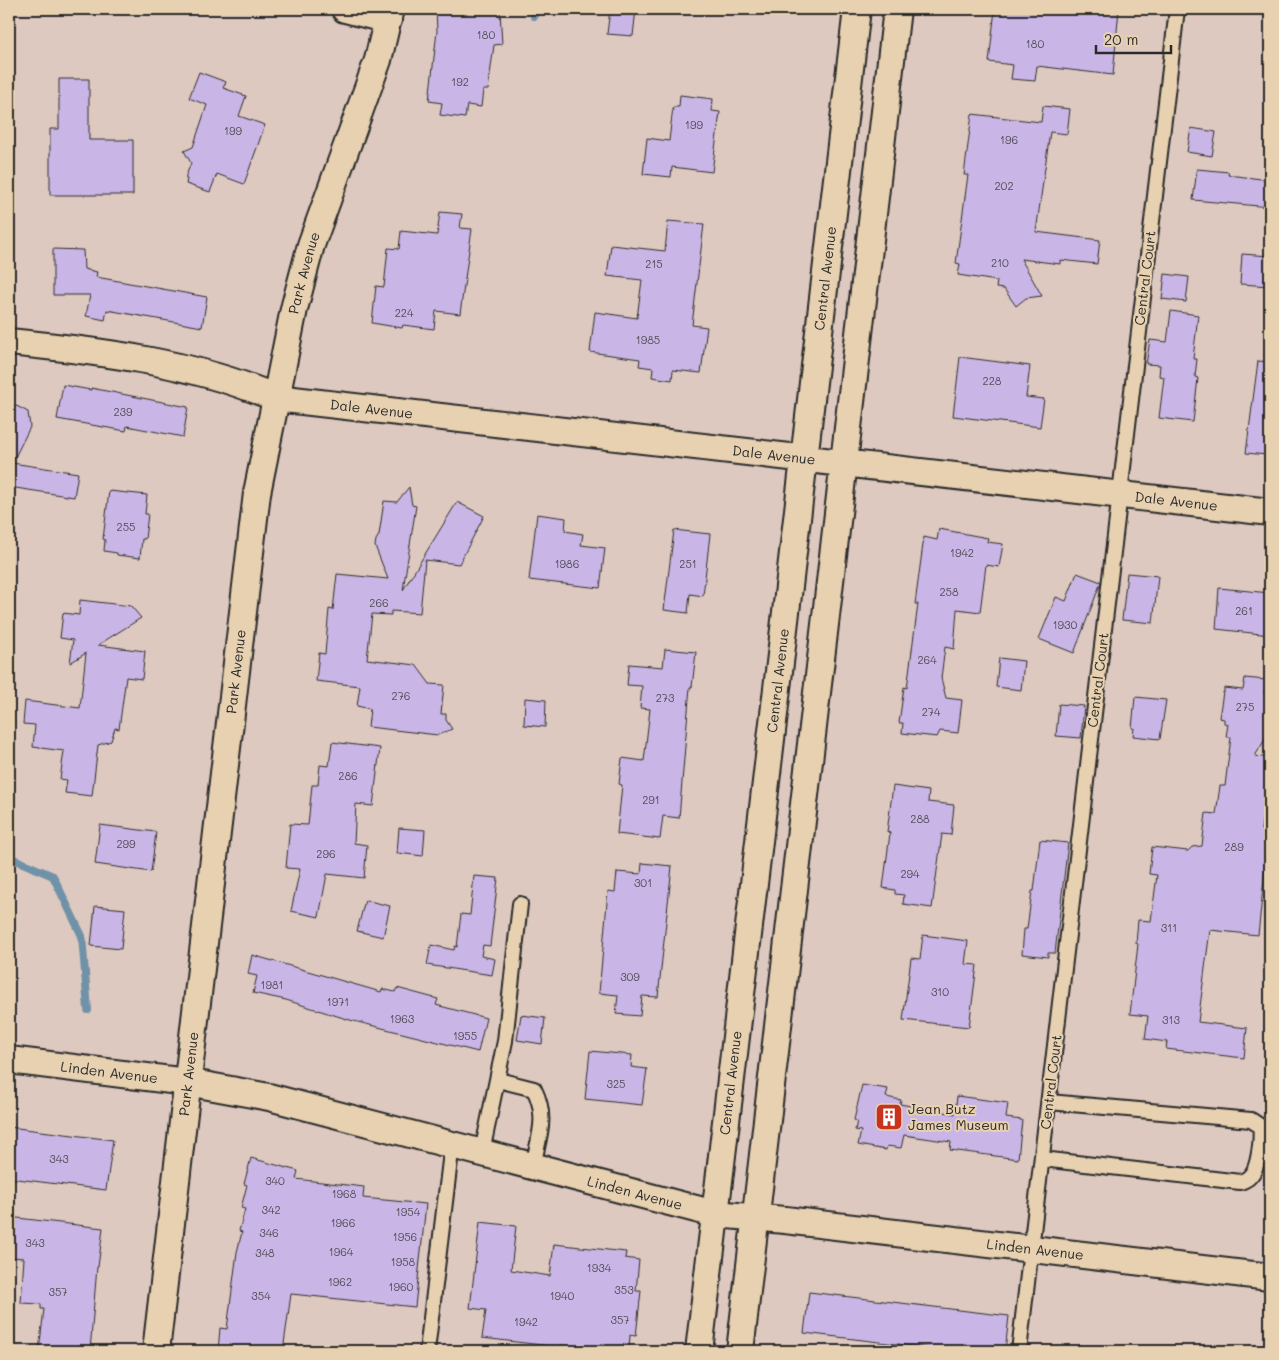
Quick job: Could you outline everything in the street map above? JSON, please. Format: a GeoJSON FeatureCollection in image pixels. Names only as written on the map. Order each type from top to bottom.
{"type":"FeatureCollection","features":[{"type":"Feature","properties":{"kind":"street"},"geometry":{"type":"LineString","coordinates":[[345,9],[389,14]]}},
{"type":"Feature","properties":{"kind":"street","name":"Central Avenue"},"geometry":{"type":"LineString","coordinates":[[699,1351],[857,9]]}},
{"type":"Feature","properties":{"kind":"street"},"geometry":{"type":"LineString","coordinates":[[740,1351],[897,9]]}},
{"type":"Feature","properties":{"kind":"street","name":"Park Avenue"},"geometry":{"type":"LineString","coordinates":[[156,1351],[257,493],[294,309],[311,246],[378,60],[389,14]]}},
{"type":"Feature","properties":{"kind":"street"},"geometry":{"type":"LineString","coordinates":[[848,81],[888,89]]}},
{"type":"Feature","properties":{"kind":"street","name":"Dale Avenue"},"geometry":{"type":"LineString","coordinates":[[9,342],[79,349],[154,361],[244,385],[276,398],[1270,512]]}},
{"type":"Feature","properties":{"kind":"street","name":"Linden Avenue"},"geometry":{"type":"LineString","coordinates":[[9,1060],[187,1082],[269,1098],[452,1144],[715,1214],[1032,1248],[1270,1277]]}},
{"type":"Feature","properties":{"kind":"lane","name":"Central Court"},"geometry":{"type":"LineString","coordinates":[[1019,1351],[1177,9]]}},
{"type":"Feature","properties":{"kind":"lane"},"geometry":{"type":"LineString","coordinates":[[482,1152],[505,1041],[520,904]]}},
{"type":"Feature","properties":{"kind":"lane"},"geometry":{"type":"LineString","coordinates":[[498,1080],[534,1089],[540,1102],[543,1122],[533,1166]]}},
{"type":"Feature","properties":{"kind":"lane"},"geometry":{"type":"LineString","coordinates":[[1042,1158],[1240,1182],[1250,1177],[1256,1169],[1265,1125],[1251,1120],[1049,1102]]}},
{"type":"Feature","properties":{"kind":"lane"},"geometry":{"type":"LineString","coordinates":[[427,1351],[452,1144]]}},
{"type":"Feature","properties":{"kind":"building"},"geometry":{"type":"Polygon","coordinates":[[[436,9],[500,11],[502,44],[494,45],[488,90],[483,90],[481,107],[467,105],[465,118],[440,115],[442,103],[429,101],[437,31],[436,9]]]}},
{"type":"Feature","properties":{"kind":"building"},"geometry":{"type":"Polygon","coordinates":[[[610,9],[636,9],[633,36],[607,34],[610,9]]]}},
{"type":"Feature","properties":{"kind":"building"},"geometry":{"type":"Polygon","coordinates":[[[995,9],[1119,9],[1113,75],[1037,66],[1035,81],[1011,79],[1013,65],[989,62],[995,9]]]}},
{"type":"Feature","properties":{"kind":"building"},"geometry":{"type":"Polygon","coordinates":[[[199,72],[226,82],[223,88],[246,96],[239,116],[265,125],[244,184],[217,174],[210,192],[186,184],[187,179],[185,178],[191,163],[184,151],[193,147],[207,105],[189,98],[199,72]]]}},
{"type":"Feature","properties":{"kind":"building"},"geometry":{"type":"Polygon","coordinates":[[[59,79],[89,79],[89,140],[133,140],[133,195],[50,195],[50,129],[59,129],[59,79]]]}},
{"type":"Feature","properties":{"kind":"building"},"geometry":{"type":"Polygon","coordinates":[[[680,95],[713,99],[712,111],[720,112],[712,172],[672,167],[671,177],[643,174],[647,138],[669,141],[673,107],[679,107],[680,95]]]}},
{"type":"Feature","properties":{"kind":"building"},"geometry":{"type":"Polygon","coordinates":[[[1043,106],[1070,109],[1067,134],[1050,132],[1036,232],[1100,240],[1097,264],[1060,260],[1060,264],[1021,259],[1042,296],[1026,298],[1016,306],[1004,289],[996,288],[997,281],[958,275],[960,264],[956,263],[968,175],[964,175],[972,114],[1041,122],[1043,106]]]}},
{"type":"Feature","properties":{"kind":"building"},"geometry":{"type":"Polygon","coordinates":[[[1191,128],[1216,132],[1212,156],[1187,152],[1191,128]]]}},
{"type":"Feature","properties":{"kind":"building"},"geometry":{"type":"Polygon","coordinates":[[[1197,169],[1229,172],[1228,175],[1270,180],[1270,207],[1193,200],[1197,169]]]}},
{"type":"Feature","properties":{"kind":"building"},"geometry":{"type":"Polygon","coordinates":[[[440,212],[462,214],[460,228],[472,229],[460,314],[436,311],[434,329],[403,325],[402,328],[372,323],[376,286],[384,287],[388,248],[399,249],[401,231],[437,235],[440,212]]]}},
{"type":"Feature","properties":{"kind":"building"},"geometry":{"type":"Polygon","coordinates":[[[668,221],[704,224],[692,325],[707,327],[701,373],[673,370],[672,380],[652,377],[653,368],[639,366],[640,359],[590,352],[595,312],[637,318],[642,280],[607,276],[611,245],[665,251],[668,221]]]}},
{"type":"Feature","properties":{"kind":"building"},"geometry":{"type":"Polygon","coordinates":[[[53,249],[83,250],[84,269],[97,272],[96,277],[207,297],[202,327],[107,310],[105,320],[86,316],[90,295],[53,295],[53,249]]]}},
{"type":"Feature","properties":{"kind":"building"},"geometry":{"type":"Polygon","coordinates":[[[1242,254],[1270,256],[1270,286],[1240,284],[1242,254]]]}},
{"type":"Feature","properties":{"kind":"building"},"geometry":{"type":"Polygon","coordinates":[[[1165,274],[1189,277],[1186,302],[1162,299],[1165,274]]]}},
{"type":"Feature","properties":{"kind":"building"},"geometry":{"type":"Polygon","coordinates":[[[1171,311],[1198,315],[1193,359],[1197,359],[1195,377],[1198,378],[1193,422],[1159,418],[1164,377],[1159,376],[1160,365],[1146,364],[1150,340],[1167,342],[1171,311]]]}},
{"type":"Feature","properties":{"kind":"building"},"geometry":{"type":"Polygon","coordinates":[[[960,357],[1030,366],[1026,397],[1044,399],[1040,427],[953,416],[960,357]]]}},
{"type":"Feature","properties":{"kind":"building"},"geometry":{"type":"Polygon","coordinates":[[[1258,361],[1270,362],[1270,450],[1268,449],[1267,455],[1246,453],[1258,361]]]}},
{"type":"Feature","properties":{"kind":"building"},"geometry":{"type":"Polygon","coordinates":[[[63,385],[91,390],[91,388],[188,407],[183,437],[127,426],[126,431],[57,419],[63,385]]]}},
{"type":"Feature","properties":{"kind":"building"},"geometry":{"type":"Polygon","coordinates":[[[9,402],[28,412],[30,427],[12,463],[78,473],[74,497],[9,487],[9,402]]]}},
{"type":"Feature","properties":{"kind":"building"},"geometry":{"type":"Polygon","coordinates":[[[409,487],[412,505],[416,506],[403,590],[457,502],[484,516],[459,564],[425,560],[420,613],[391,611],[391,615],[372,614],[367,659],[416,665],[430,684],[444,685],[441,714],[446,714],[446,720],[452,729],[438,735],[368,727],[370,709],[357,706],[360,686],[316,681],[319,653],[325,654],[329,609],[333,610],[337,574],[388,579],[375,546],[379,535],[384,501],[397,502],[409,487]]]}},
{"type":"Feature","properties":{"kind":"building"},"geometry":{"type":"Polygon","coordinates":[[[109,491],[147,495],[145,514],[148,514],[145,539],[142,539],[140,558],[104,551],[105,540],[103,539],[109,491]]]}},
{"type":"Feature","properties":{"kind":"building"},"geometry":{"type":"Polygon","coordinates":[[[537,514],[566,518],[565,531],[583,534],[581,545],[605,548],[600,588],[529,580],[537,514]]]}},
{"type":"Feature","properties":{"kind":"building"},"geometry":{"type":"Polygon","coordinates":[[[939,529],[988,538],[987,542],[1003,544],[999,567],[986,565],[980,612],[957,609],[954,649],[945,647],[941,678],[946,698],[962,700],[958,733],[940,731],[937,737],[902,733],[903,723],[899,723],[904,687],[907,688],[918,604],[915,604],[924,537],[937,540],[939,529]]]}},
{"type":"Feature","properties":{"kind":"building"},"geometry":{"type":"Polygon","coordinates":[[[674,530],[710,534],[703,596],[690,594],[688,613],[664,610],[674,530]]]}},
{"type":"Feature","properties":{"kind":"building"},"geometry":{"type":"Polygon","coordinates":[[[1077,573],[1101,582],[1074,653],[1039,639],[1056,597],[1066,601],[1077,573]]]}},
{"type":"Feature","properties":{"kind":"building"},"geometry":{"type":"Polygon","coordinates":[[[1127,573],[1158,576],[1153,623],[1122,620],[1127,573]]]}},
{"type":"Feature","properties":{"kind":"building"},"geometry":{"type":"Polygon","coordinates":[[[1219,588],[1270,593],[1270,635],[1216,629],[1219,588]]]}},
{"type":"Feature","properties":{"kind":"building"},"geometry":{"type":"Polygon","coordinates":[[[80,600],[131,606],[141,618],[98,645],[145,651],[142,679],[126,677],[119,729],[115,728],[111,741],[98,745],[92,796],[65,793],[67,780],[60,779],[64,751],[33,747],[35,725],[23,724],[25,701],[80,708],[86,653],[70,663],[73,640],[60,638],[63,613],[79,615],[80,600]]]}},
{"type":"Feature","properties":{"kind":"building"},"geometry":{"type":"Polygon","coordinates":[[[665,649],[696,652],[692,687],[690,687],[679,818],[663,816],[660,839],[617,834],[622,785],[619,784],[622,758],[644,761],[650,709],[640,708],[642,686],[627,685],[629,664],[663,667],[665,649]]]}},
{"type":"Feature","properties":{"kind":"building"},"geometry":{"type":"Polygon","coordinates":[[[999,658],[1024,661],[1021,690],[996,687],[999,658]]]}},
{"type":"Feature","properties":{"kind":"building"},"geometry":{"type":"Polygon","coordinates":[[[1245,678],[1266,680],[1264,694],[1270,695],[1270,731],[1255,756],[1270,758],[1270,792],[1266,791],[1261,830],[1269,831],[1258,935],[1210,930],[1198,1022],[1247,1028],[1244,1058],[1166,1049],[1167,1042],[1145,1039],[1148,1016],[1130,1014],[1138,944],[1136,943],[1138,920],[1151,921],[1157,875],[1149,874],[1152,847],[1188,851],[1192,847],[1202,846],[1206,813],[1216,814],[1220,786],[1225,786],[1231,737],[1226,737],[1228,724],[1224,723],[1224,719],[1219,718],[1224,688],[1243,690],[1245,678]]]}},
{"type":"Feature","properties":{"kind":"building"},"geometry":{"type":"Polygon","coordinates":[[[1135,697],[1166,700],[1160,739],[1133,736],[1135,697]]]}},
{"type":"Feature","properties":{"kind":"building"},"geometry":{"type":"Polygon","coordinates":[[[525,698],[546,700],[545,727],[524,725],[525,698]]]}},
{"type":"Feature","properties":{"kind":"building"},"geometry":{"type":"Polygon","coordinates":[[[1059,704],[1084,706],[1081,738],[1056,736],[1059,704]]]}},
{"type":"Feature","properties":{"kind":"building"},"geometry":{"type":"Polygon","coordinates":[[[332,742],[380,748],[373,806],[356,804],[354,843],[367,845],[364,878],[327,874],[319,917],[291,911],[300,869],[286,868],[290,824],[308,825],[312,785],[318,785],[320,765],[329,766],[332,742]]]}},
{"type":"Feature","properties":{"kind":"building"},"geometry":{"type":"Polygon","coordinates":[[[893,786],[929,791],[928,802],[954,805],[951,835],[942,834],[932,908],[903,904],[904,895],[895,894],[895,890],[883,888],[890,833],[887,832],[893,786]]]}},
{"type":"Feature","properties":{"kind":"building"},"geometry":{"type":"Polygon","coordinates":[[[100,825],[156,832],[151,872],[95,864],[100,825]]]}},
{"type":"Feature","properties":{"kind":"building"},"geometry":{"type":"Polygon","coordinates":[[[399,828],[425,830],[423,856],[397,853],[399,828]]]}},
{"type":"Feature","properties":{"kind":"building"},"geometry":{"type":"Polygon","coordinates":[[[1040,840],[1068,843],[1055,953],[1048,953],[1048,957],[1022,954],[1024,929],[1027,929],[1032,891],[1034,891],[1040,840]]]}},
{"type":"Feature","properties":{"kind":"building"},"geometry":{"type":"Polygon","coordinates":[[[642,863],[672,866],[658,997],[642,996],[640,1016],[616,1014],[618,995],[599,993],[608,891],[615,892],[617,872],[641,874],[642,863]]]}},
{"type":"Feature","properties":{"kind":"building"},"geometry":{"type":"Polygon","coordinates":[[[474,876],[498,878],[490,946],[483,945],[481,956],[495,959],[492,975],[427,965],[431,945],[454,950],[455,946],[457,947],[461,914],[470,915],[474,876]]]}},
{"type":"Feature","properties":{"kind":"building"},"geometry":{"type":"Polygon","coordinates":[[[365,900],[390,906],[383,937],[357,931],[365,900]]]}},
{"type":"Feature","properties":{"kind":"building"},"geometry":{"type":"Polygon","coordinates":[[[95,906],[125,909],[121,949],[91,946],[95,906]]]}},
{"type":"Feature","properties":{"kind":"building"},"geometry":{"type":"Polygon","coordinates":[[[923,935],[968,941],[965,964],[977,965],[969,1027],[903,1020],[911,958],[920,959],[923,935]]]}},
{"type":"Feature","properties":{"kind":"building"},"geometry":{"type":"Polygon","coordinates":[[[252,955],[381,992],[382,989],[395,992],[397,988],[438,999],[436,1005],[486,1018],[478,1052],[350,1020],[286,1000],[253,993],[257,976],[248,974],[252,955]]]}},
{"type":"Feature","properties":{"kind":"building"},"geometry":{"type":"Polygon","coordinates":[[[521,1015],[545,1018],[542,1044],[517,1040],[521,1015]]]}},
{"type":"Feature","properties":{"kind":"building"},"geometry":{"type":"Polygon","coordinates":[[[590,1051],[632,1055],[631,1067],[647,1069],[642,1105],[585,1099],[590,1051]]]}},
{"type":"Feature","properties":{"kind":"building"},"geometry":{"type":"Polygon","coordinates":[[[862,1085],[888,1089],[886,1097],[901,1100],[900,1104],[955,1114],[957,1096],[1008,1103],[1006,1118],[1022,1120],[1018,1159],[950,1150],[951,1142],[904,1135],[901,1148],[887,1146],[886,1150],[858,1145],[861,1131],[855,1130],[857,1121],[854,1120],[862,1085]]]}},
{"type":"Feature","properties":{"kind":"building"},"geometry":{"type":"Polygon","coordinates":[[[9,1127],[113,1140],[106,1190],[9,1178],[9,1127]]]}},
{"type":"Feature","properties":{"kind":"building"},"geometry":{"type":"Polygon","coordinates":[[[251,1158],[298,1171],[296,1179],[364,1187],[363,1198],[426,1204],[415,1307],[291,1294],[283,1351],[218,1351],[220,1328],[227,1329],[237,1252],[242,1232],[239,1231],[245,1209],[241,1208],[247,1185],[244,1184],[251,1158]]]}},
{"type":"Feature","properties":{"kind":"building"},"geometry":{"type":"Polygon","coordinates":[[[9,1217],[103,1228],[97,1267],[90,1351],[39,1351],[44,1309],[41,1309],[41,1304],[21,1303],[24,1258],[9,1257],[9,1217]]]}},
{"type":"Feature","properties":{"kind":"building"},"geometry":{"type":"Polygon","coordinates":[[[480,1222],[516,1226],[511,1270],[550,1276],[554,1244],[626,1252],[625,1258],[639,1260],[636,1291],[641,1291],[636,1336],[630,1335],[629,1351],[560,1345],[559,1347],[482,1338],[486,1310],[470,1308],[480,1222]]]}},
{"type":"Feature","properties":{"kind":"building"},"geometry":{"type":"Polygon","coordinates":[[[809,1292],[1009,1316],[1005,1351],[955,1351],[804,1333],[809,1292]]]}},
{"type":"Feature","properties":{"kind":"waterway"},"geometry":{"type":"LineString","coordinates":[[534,9],[534,16]]}},
{"type":"Feature","properties":{"kind":"waterway"},"geometry":{"type":"LineString","coordinates":[[9,857],[53,876],[82,936],[88,1010]]}},
{"type":"Feature","properties":{"kind":"place","name":"Jean Butz James Museum"},"geometry":{"type":"Point","coordinates":[889,1117]}}]}
